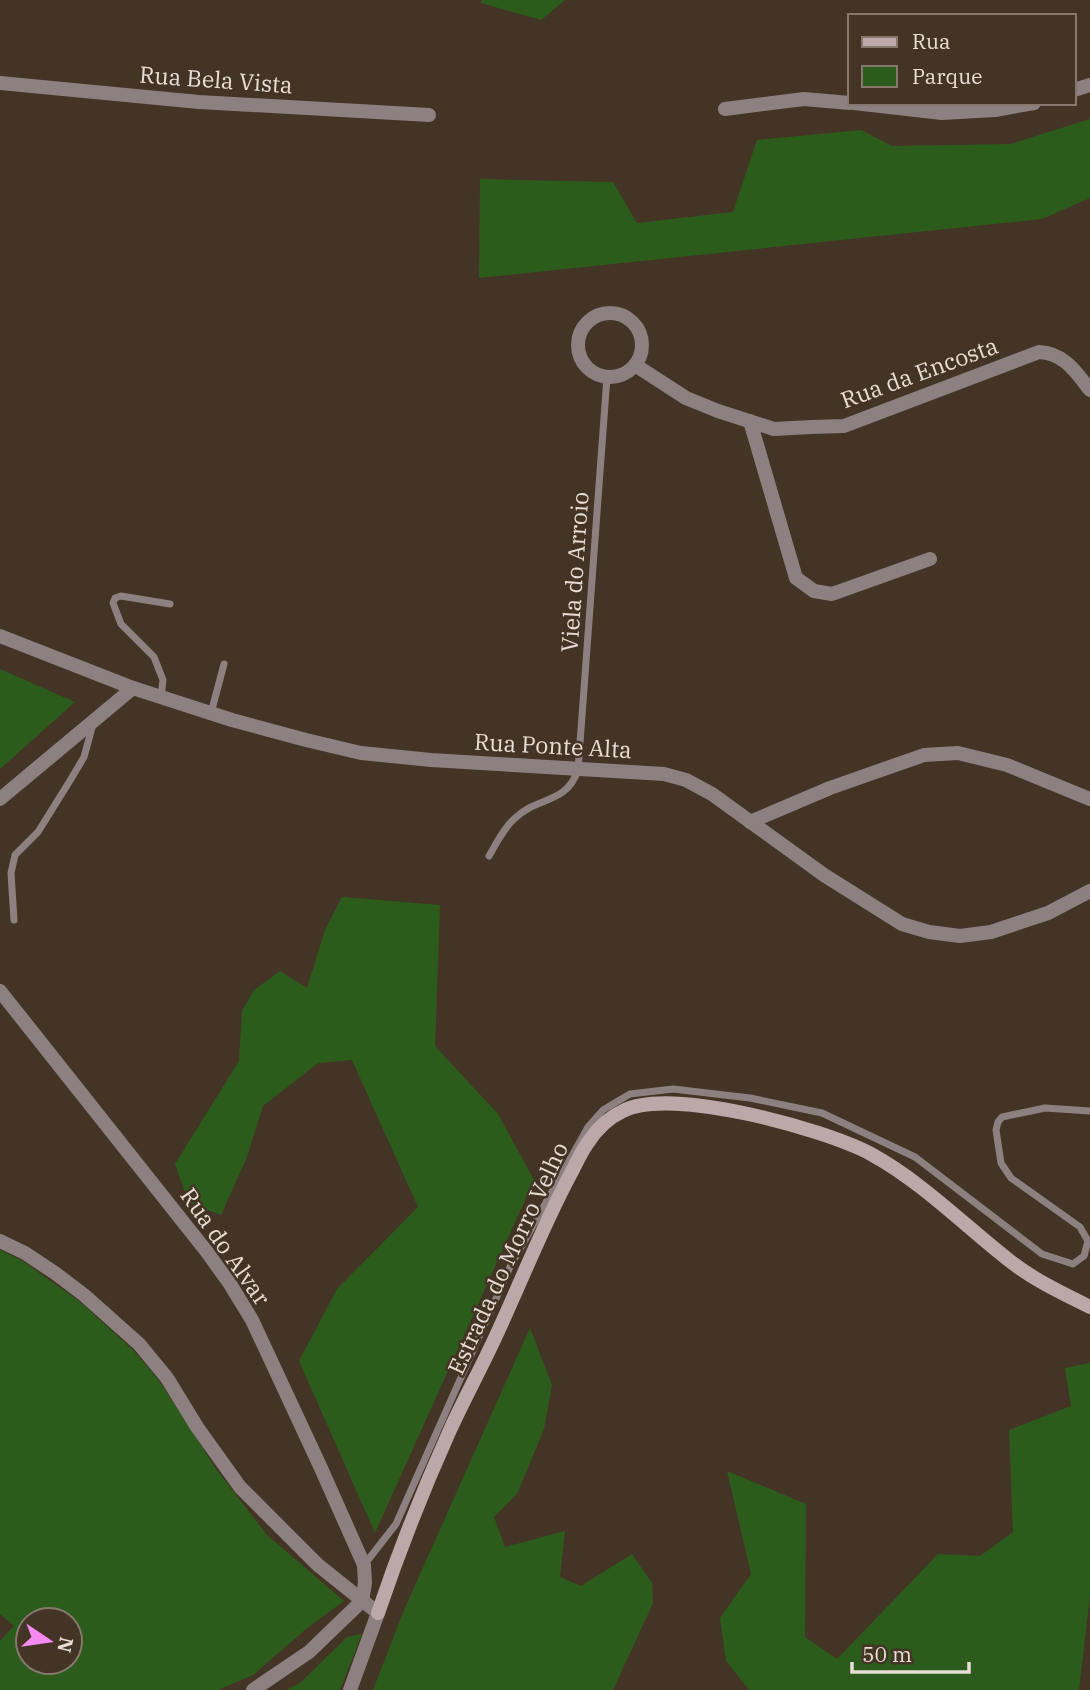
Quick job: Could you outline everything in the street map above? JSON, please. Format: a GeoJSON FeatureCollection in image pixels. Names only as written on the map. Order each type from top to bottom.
{"type":"FeatureCollection","features":[{"type":"Feature","properties":{"kind":"street","name":"Rua Bela Vista"},"geometry":{"type":"LineString","coordinates":[[0,83],[198,102],[429,115]]}},
{"type":"Feature","properties":{"kind":"street"},"geometry":{"type":"LineString","coordinates":[[725,109],[804,99],[848,103]]}},
{"type":"Feature","properties":{"kind":"street"},"geometry":{"type":"LineString","coordinates":[[870,105],[942,113],[995,110],[1023,105]]}},
{"type":"Feature","properties":{"kind":"street"},"geometry":{"type":"LineString","coordinates":[[610,312],[622,314],[632,320],[640,330],[643,342],[642,355],[635,366],[618,377],[596,374],[586,367],[579,356],[578,344],[580,332],[587,321],[598,314],[610,312]]}},
{"type":"Feature","properties":{"kind":"street","name":"Rua da Encosta"},"geometry":{"type":"LineString","coordinates":[[635,366],[686,398],[774,429],[845,426],[1039,352],[1049,352],[1060,357],[1074,369],[1090,390]]}},
{"type":"Feature","properties":{"kind":"street"},"geometry":{"type":"LineString","coordinates":[[750,421],[796,579],[814,590],[832,594],[930,559]]}},
{"type":"Feature","properties":{"kind":"street","name":"Rua Ponte Alta"},"geometry":{"type":"LineString","coordinates":[[0,636],[160,697],[306,740],[361,753],[431,760],[664,774],[686,780],[712,794],[824,875],[902,924],[929,932],[960,936],[991,932],[1048,913],[1090,891]]}},
{"type":"Feature","properties":{"kind":"street"},"geometry":{"type":"LineString","coordinates":[[0,799],[133,688]]}},
{"type":"Feature","properties":{"kind":"street"},"geometry":{"type":"LineString","coordinates":[[750,822],[830,788],[924,755],[958,753],[1007,765],[1090,799]]}},
{"type":"Feature","properties":{"kind":"street","name":"Rua do Alvar"},"geometry":{"type":"LineString","coordinates":[[0,991],[230,1284],[251,1320],[364,1565],[362,1601]]}},
{"type":"Feature","properties":{"kind":"street","name":"Estrada do Morro Velho"},"geometry":{"type":"LineString","coordinates":[[378,1613],[397,1557],[450,1430],[499,1330],[553,1206],[587,1143],[606,1121],[624,1110],[648,1103],[695,1105],[780,1122],[832,1137],[872,1155],[919,1185],[1012,1263],[1052,1288],[1090,1307]]}},
{"type":"Feature","properties":{"kind":"street"},"geometry":{"type":"LineString","coordinates":[[0,1241],[25,1253],[65,1280],[139,1344],[167,1378],[197,1427],[240,1487],[318,1565],[378,1613],[350,1690]]}},
{"type":"Feature","properties":{"kind":"street"},"geometry":{"type":"LineString","coordinates":[[253,1690],[309,1652],[362,1601]]}},
{"type":"Feature","properties":{"kind":"lane","name":"Viela do Arroio"},"geometry":{"type":"LineString","coordinates":[[578,770],[607,377]]}},
{"type":"Feature","properties":{"kind":"lane"},"geometry":{"type":"LineString","coordinates":[[160,697],[163,680],[154,657],[121,624],[113,603],[115,598],[121,596],[170,604]]}},
{"type":"Feature","properties":{"kind":"lane"},"geometry":{"type":"LineString","coordinates":[[212,713],[224,664]]}},
{"type":"Feature","properties":{"kind":"lane"},"geometry":{"type":"LineString","coordinates":[[14,920],[11,873],[15,855],[38,832],[84,757],[94,720]]}},
{"type":"Feature","properties":{"kind":"lane"},"geometry":{"type":"LineString","coordinates":[[489,856],[514,818],[527,808],[565,792],[574,783],[578,770]]}},
{"type":"Feature","properties":{"kind":"lane"},"geometry":{"type":"LineString","coordinates":[[364,1565],[396,1524],[510,1267],[587,1127],[603,1110],[630,1094],[673,1089],[750,1098],[822,1113],[915,1157],[1042,1254],[1073,1264],[1084,1256],[1088,1241],[1080,1227],[1011,1178],[1001,1163],[996,1130],[1002,1117],[1045,1108],[1090,1111]]}},
{"type":"Feature","properties":{"kind":"green space"},"geometry":{"type":"Polygon","coordinates":[[[482,0],[565,0],[541,20],[481,3],[482,0]]]}},
{"type":"Feature","properties":{"kind":"green space"},"geometry":{"type":"Polygon","coordinates":[[[1090,119],[1090,198],[1042,219],[479,278],[480,179],[613,182],[637,223],[733,212],[757,140],[861,130],[892,146],[1010,144],[1090,119]]]}},
{"type":"Feature","properties":{"kind":"green space"},"geometry":{"type":"Polygon","coordinates":[[[0,669],[75,702],[0,769],[0,669]]]}},
{"type":"Feature","properties":{"kind":"green space"},"geometry":{"type":"Polygon","coordinates":[[[342,897],[440,905],[435,1046],[498,1114],[534,1180],[375,1533],[299,1361],[337,1289],[418,1207],[352,1060],[318,1063],[263,1106],[247,1157],[221,1215],[189,1203],[175,1164],[239,1061],[242,1011],[254,990],[280,971],[307,988],[325,930],[342,897]]]}},
{"type":"Feature","properties":{"kind":"green space"},"geometry":{"type":"Polygon","coordinates":[[[0,1250],[21,1260],[79,1301],[133,1350],[160,1382],[216,1469],[267,1535],[344,1601],[306,1629],[253,1675],[218,1690],[0,1690],[0,1641],[14,1626],[0,1614],[0,1250]]]}},
{"type":"Feature","properties":{"kind":"green space"},"geometry":{"type":"Polygon","coordinates":[[[530,1328],[552,1385],[544,1429],[517,1494],[494,1517],[505,1547],[565,1531],[560,1577],[581,1586],[632,1554],[652,1583],[653,1603],[613,1690],[373,1690],[404,1610],[530,1328]]]}},
{"type":"Feature","properties":{"kind":"green space"},"geometry":{"type":"Polygon","coordinates":[[[1090,1363],[1090,1596],[1079,1690],[749,1690],[726,1661],[720,1618],[751,1574],[727,1471],[806,1504],[805,1637],[837,1659],[938,1554],[980,1556],[1013,1532],[1009,1430],[1071,1406],[1065,1368],[1090,1363]]]}},
{"type":"Feature","properties":{"kind":"green space"},"geometry":{"type":"Polygon","coordinates":[[[362,1634],[340,1690],[287,1690],[301,1682],[347,1637],[362,1634]]]}}]}
